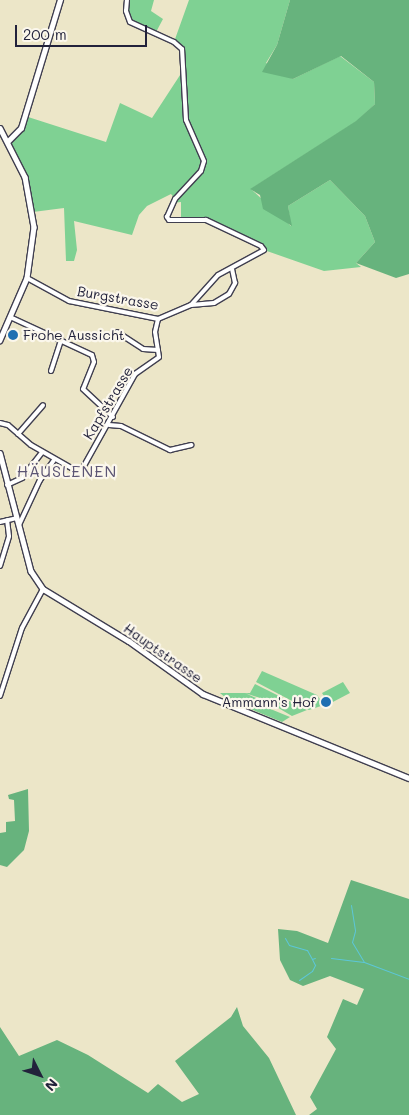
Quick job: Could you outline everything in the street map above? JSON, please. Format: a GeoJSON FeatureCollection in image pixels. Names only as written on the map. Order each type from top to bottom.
{"type":"FeatureCollection","features":[{"type":"Feature","properties":{"kind":"street"},"geometry":{"type":"LineString","coordinates":[[8,141],[21,128],[60,0]]}},
{"type":"Feature","properties":{"kind":"street","name":"Burgstrasse"},"geometry":{"type":"LineString","coordinates":[[27,278],[69,301],[158,319],[191,304],[218,274],[232,269],[262,253],[261,246],[206,220],[169,220],[167,216],[175,199],[201,171],[204,161],[186,120],[182,49],[174,42],[130,22],[126,12],[126,0]]}},
{"type":"Feature","properties":{"kind":"street"},"geometry":{"type":"LineString","coordinates":[[0,128],[26,178],[33,212],[33,242],[27,278],[0,340]]}},
{"type":"Feature","properties":{"kind":"street"},"geometry":{"type":"LineString","coordinates":[[191,304],[214,303],[229,294],[235,283],[232,269]]}},
{"type":"Feature","properties":{"kind":"street"},"geometry":{"type":"LineString","coordinates":[[10,317],[94,357],[83,389],[114,416]]}},
{"type":"Feature","properties":{"kind":"street"},"geometry":{"type":"LineString","coordinates":[[117,332],[143,349],[158,350],[155,332],[158,319]]}},
{"type":"Feature","properties":{"kind":"street"},"geometry":{"type":"LineString","coordinates":[[51,371],[61,340]]}},
{"type":"Feature","properties":{"kind":"street","name":"Kapfstrasse"},"geometry":{"type":"LineString","coordinates":[[54,460],[80,473],[109,426],[135,374],[156,362],[158,350]]}},
{"type":"Feature","properties":{"kind":"street"},"geometry":{"type":"LineString","coordinates":[[18,434],[44,405]]}},
{"type":"Feature","properties":{"kind":"street"},"geometry":{"type":"LineString","coordinates":[[0,422],[54,460],[40,480],[19,525]]}},
{"type":"Feature","properties":{"kind":"street"},"geometry":{"type":"LineString","coordinates":[[109,426],[121,426],[170,450],[191,445]]}},
{"type":"Feature","properties":{"kind":"street"},"geometry":{"type":"LineString","coordinates":[[8,485],[22,478],[42,452]]}},
{"type":"Feature","properties":{"kind":"street","name":"Hauptstrasse"},"geometry":{"type":"LineString","coordinates":[[0,453],[31,570],[43,589],[138,648],[203,694],[409,778]]}},
{"type":"Feature","properties":{"kind":"street"},"geometry":{"type":"LineString","coordinates":[[0,522],[17,518]]}},
{"type":"Feature","properties":{"kind":"street"},"geometry":{"type":"LineString","coordinates":[[0,566],[8,536],[7,520]]}},
{"type":"Feature","properties":{"kind":"street"},"geometry":{"type":"LineString","coordinates":[[0,696],[22,628],[43,589]]}},
{"type":"Feature","properties":{"kind":"green space"},"geometry":{"type":"Polygon","coordinates":[[[127,0],[154,0],[151,11],[163,19],[155,34],[130,22],[127,0]]]}},
{"type":"Feature","properties":{"kind":"green space"},"geometry":{"type":"Polygon","coordinates":[[[189,0],[290,0],[277,45],[266,63],[293,79],[340,56],[374,82],[375,104],[357,121],[251,189],[291,226],[288,206],[330,180],[365,216],[375,242],[356,263],[361,267],[324,271],[264,250],[224,226],[206,219],[181,218],[181,202],[172,203],[175,199],[171,194],[147,206],[139,215],[132,235],[74,221],[77,250],[74,261],[66,261],[64,208],[33,212],[31,195],[8,141],[15,136],[25,116],[106,142],[120,103],[152,118],[184,69],[182,49],[174,42],[189,0]]]}},
{"type":"Feature","properties":{"kind":"green space"},"geometry":{"type":"Polygon","coordinates":[[[290,0],[409,0],[409,274],[396,278],[356,263],[375,242],[365,216],[330,180],[288,206],[292,226],[263,209],[260,195],[250,189],[356,121],[375,104],[374,82],[341,56],[293,79],[262,72],[277,45],[290,0]]]}},
{"type":"Feature","properties":{"kind":"green space"},"geometry":{"type":"Polygon","coordinates":[[[262,671],[317,695],[324,705],[309,710],[256,682],[262,671]]]}},
{"type":"Feature","properties":{"kind":"green space"},"geometry":{"type":"Polygon","coordinates":[[[343,682],[350,693],[329,704],[322,693],[343,682]]]}},
{"type":"Feature","properties":{"kind":"green space"},"geometry":{"type":"Polygon","coordinates":[[[255,684],[307,710],[292,716],[263,699],[245,693],[250,693],[255,684]]]}},
{"type":"Feature","properties":{"kind":"green space"},"geometry":{"type":"Polygon","coordinates":[[[220,693],[245,693],[265,702],[226,698],[220,693]]]}},
{"type":"Feature","properties":{"kind":"green space"},"geometry":{"type":"Polygon","coordinates":[[[229,700],[251,701],[290,717],[282,722],[229,700]]]}},
{"type":"Feature","properties":{"kind":"green space"},"geometry":{"type":"Polygon","coordinates":[[[28,789],[29,831],[24,850],[7,867],[0,865],[0,833],[6,832],[6,822],[15,821],[14,800],[9,799],[8,795],[28,789]]]}},
{"type":"Feature","properties":{"kind":"green space"},"geometry":{"type":"Polygon","coordinates":[[[351,880],[409,899],[409,1115],[309,1115],[317,1109],[310,1097],[336,1049],[327,1037],[343,999],[357,1005],[364,989],[330,976],[303,986],[290,980],[280,960],[278,929],[297,931],[328,943],[351,880]]]}},
{"type":"Feature","properties":{"kind":"green space"},"geometry":{"type":"Polygon","coordinates":[[[237,1007],[243,1026],[269,1058],[296,1115],[0,1115],[0,1027],[19,1056],[57,1040],[88,1055],[148,1093],[158,1084],[182,1102],[199,1094],[175,1061],[231,1017],[237,1007]]]}},
{"type":"Feature","properties":{"kind":"waterway"},"geometry":{"type":"LineString","coordinates":[[351,905],[355,931],[352,942],[364,962],[409,979]]}},
{"type":"Feature","properties":{"kind":"waterway"},"geometry":{"type":"LineString","coordinates":[[285,938],[289,945],[307,950],[312,959]]}},
{"type":"Feature","properties":{"kind":"waterway"},"geometry":{"type":"LineString","coordinates":[[299,980],[312,971],[315,965],[312,959],[315,958]]}},
{"type":"Feature","properties":{"kind":"waterway"},"geometry":{"type":"LineString","coordinates":[[331,958],[364,962]]}},
{"type":"Feature","properties":{"kind":"place","name":"Frohe Aussicht"},"geometry":{"type":"Point","coordinates":[13,335]}},
{"type":"Feature","properties":{"kind":"place","name":"Ammann's Hof"},"geometry":{"type":"Point","coordinates":[326,702]}},
{"type":"Feature","properties":{"kind":"district","name":"HÄUSLENEN"},"geometry":{"type":"Point","coordinates":[67,471]}}]}
